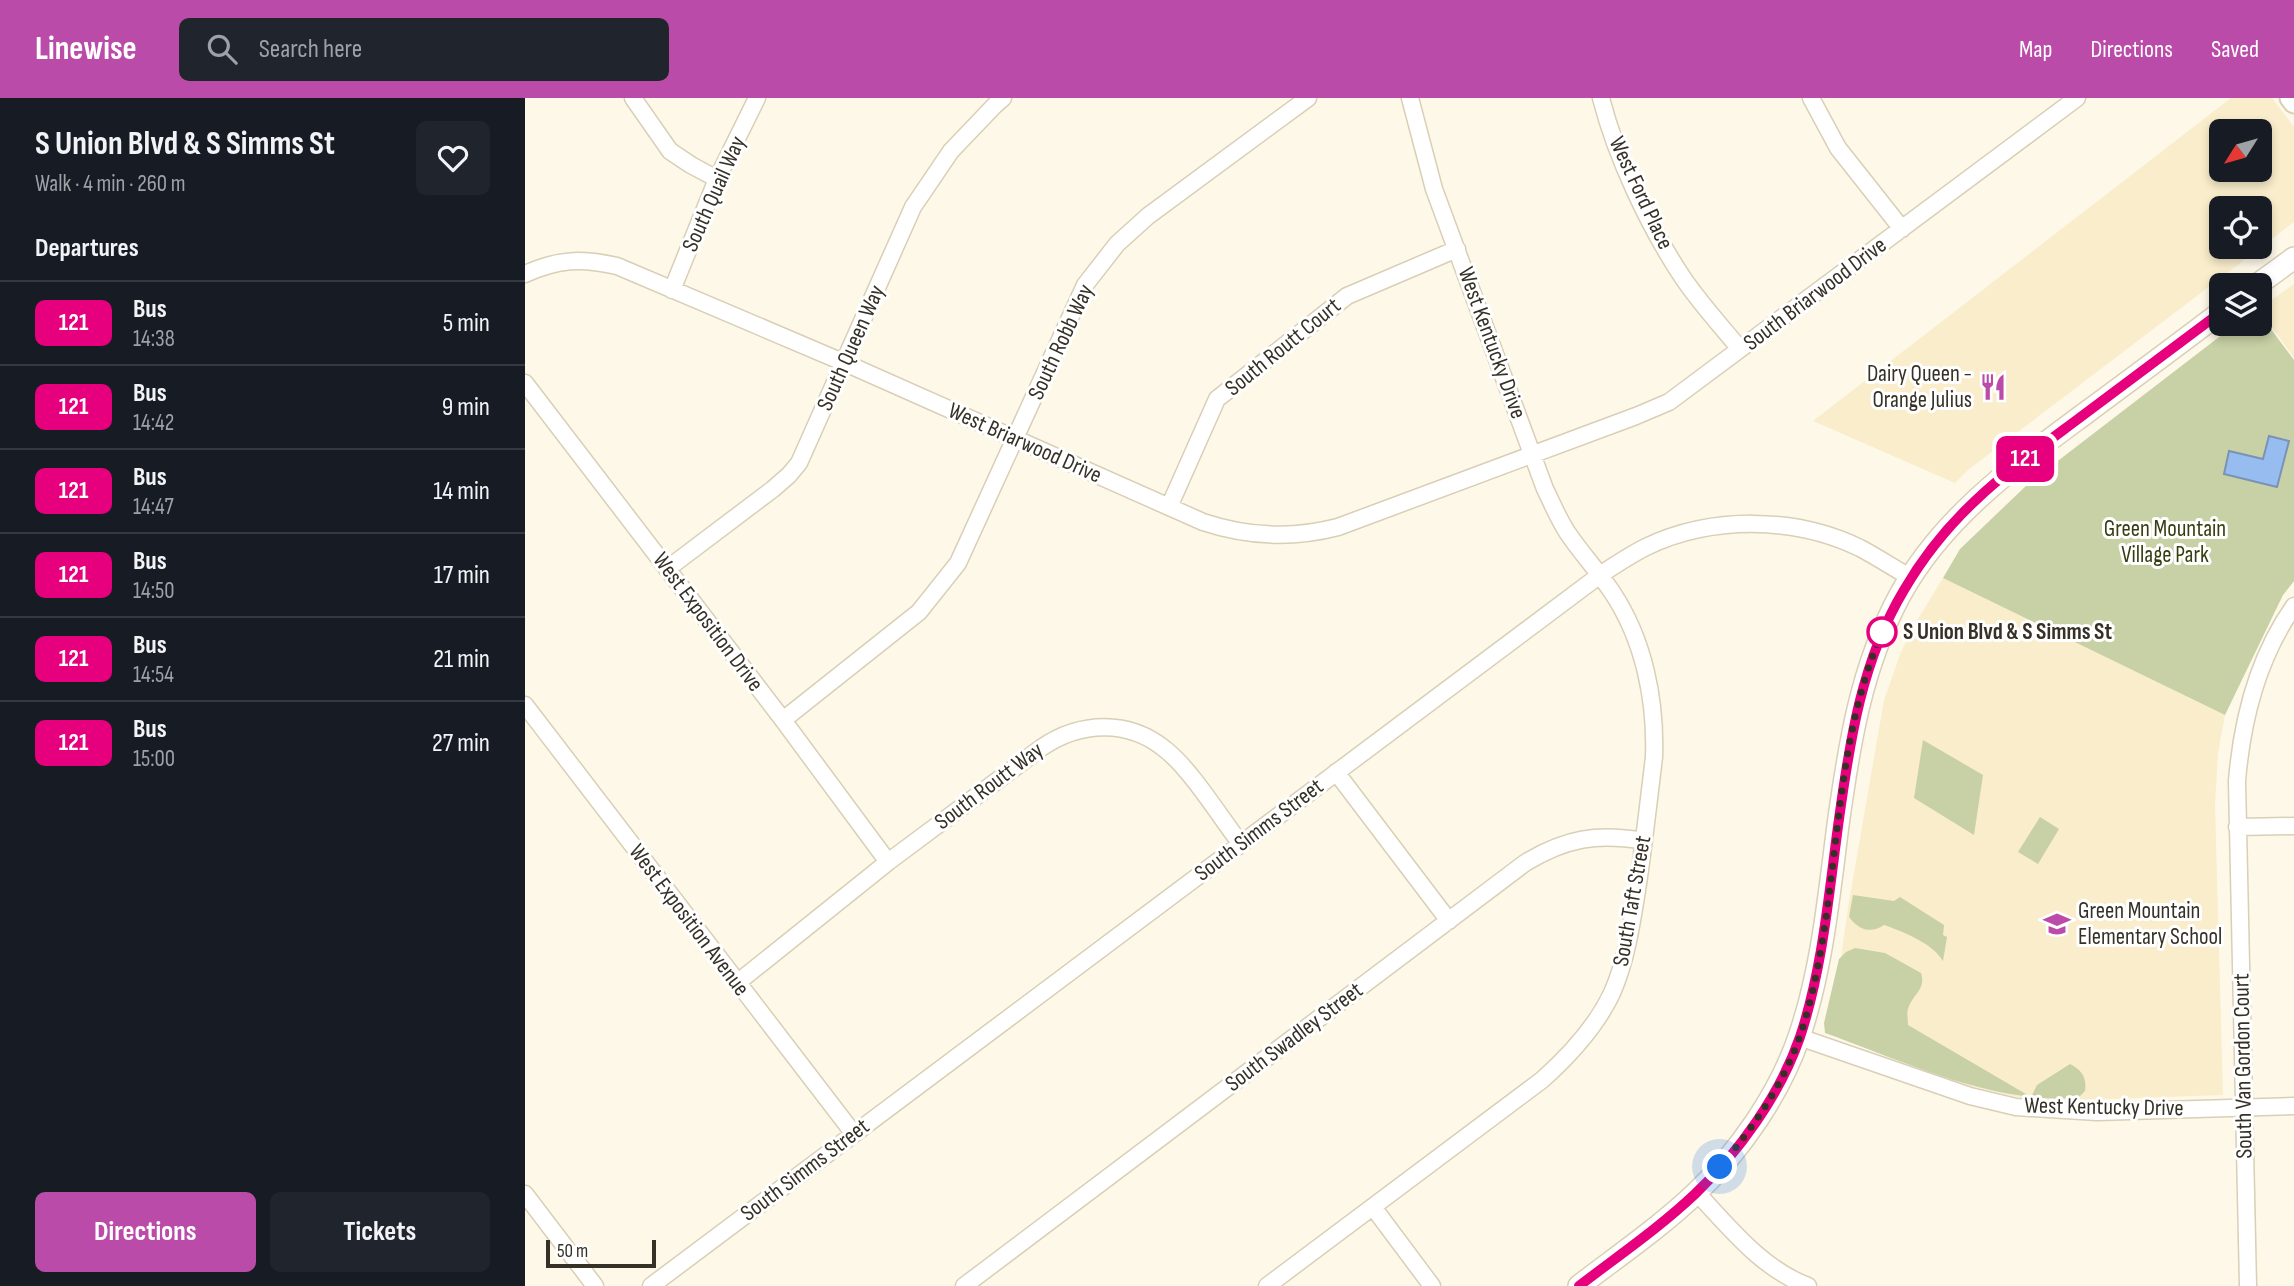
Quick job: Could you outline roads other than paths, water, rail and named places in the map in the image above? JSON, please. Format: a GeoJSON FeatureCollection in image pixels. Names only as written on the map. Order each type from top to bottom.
{"type":"FeatureCollection","features":[{"type":"Feature","properties":{"kind":"main road"},"geometry":{"type":"LineString","coordinates":[[2272,274],[2294,257]]}},
{"type":"Feature","properties":{"kind":"main road"},"geometry":{"type":"LineString","coordinates":[[1579,1286],[1655,1229],[1697,1193],[1732,1153],[1782,1079],[1799,1037],[1814,979],[1848,753],[1860,698],[1880,637],[1911,578],[1944,532],[1985,491],[2209,321]]}},
{"type":"Feature","properties":{"kind":"street"},"geometry":{"type":"LineString","coordinates":[[633,98],[670,151],[717,178]]}},
{"type":"Feature","properties":{"kind":"street","name":"South Quail Way"},"geometry":{"type":"LineString","coordinates":[[672,290],[717,178],[757,98]]}},
{"type":"Feature","properties":{"kind":"street","name":"South Queen Way"},"geometry":{"type":"LineString","coordinates":[[667,569],[789,475],[799,463],[913,207],[951,151],[1003,98]]}},
{"type":"Feature","properties":{"kind":"street","name":"South Robb Way"},"geometry":{"type":"LineString","coordinates":[[783,720],[919,612],[942,586],[968,543],[1085,285],[1117,244],[1148,216],[1308,98]]}},
{"type":"Feature","properties":{"kind":"street","name":"West Kentucky Drive"},"geometry":{"type":"LineString","coordinates":[[1410,98],[1434,189],[1533,454],[1559,519],[1600,575]]}},
{"type":"Feature","properties":{"kind":"street","name":"West Ford Place"},"geometry":{"type":"LineString","coordinates":[[1601,98],[1606,117],[1652,227],[1684,279],[1740,349]]}},
{"type":"Feature","properties":{"kind":"street"},"geometry":{"type":"LineString","coordinates":[[1811,98],[1838,148],[1902,229]]}},
{"type":"Feature","properties":{"kind":"street"},"geometry":{"type":"LineString","coordinates":[[2048,98],[2058,112]]}},
{"type":"Feature","properties":{"kind":"street","name":"South Briarwood Drive"},"geometry":{"type":"LineString","coordinates":[[1533,454],[1656,409],[1689,389],[2077,98]]}},
{"type":"Feature","properties":{"kind":"street"},"geometry":{"type":"LineString","coordinates":[[2290,98],[2294,103]]}},
{"type":"Feature","properties":{"kind":"street","name":"South Routt Court"},"geometry":{"type":"LineString","coordinates":[[1169,507],[1217,399],[1347,296],[1457,249]]}},
{"type":"Feature","properties":{"kind":"street","name":"West Briarwood Drive"},"geometry":{"type":"LineString","coordinates":[[525,274],[546,265],[573,260],[617,266],[845,363],[1203,522],[1231,530],[1273,535],[1306,534],[1338,527],[1533,454]]}},
{"type":"Feature","properties":{"kind":"street","name":"West Exposition Drive"},"geometry":{"type":"LineString","coordinates":[[525,383],[888,862]]}},
{"type":"Feature","properties":{"kind":"street","name":"South Simms Street"},"geometry":{"type":"LineString","coordinates":[[651,1286],[1600,575],[1645,548],[1663,540],[1709,528],[1755,524],[1796,528],[1841,540],[1911,578]]}},
{"type":"Feature","properties":{"kind":"street","name":"South Taft Street"},"geometry":{"type":"LineString","coordinates":[[1267,1286],[1542,1080],[1594,1024],[1611,996],[1625,956],[1644,841],[1655,730],[1649,687],[1636,640],[1600,575]]}},
{"type":"Feature","properties":{"kind":"street","name":"South Van Gordon Court"},"geometry":{"type":"LineString","coordinates":[[2248,1286],[2237,781],[2245,721],[2266,658],[2294,606]]}},
{"type":"Feature","properties":{"kind":"street","name":"West Exposition Avenue"},"geometry":{"type":"LineString","coordinates":[[525,705],[854,1134]]}},
{"type":"Feature","properties":{"kind":"street","name":"South Routt Way"},"geometry":{"type":"LineString","coordinates":[[737,983],[888,862],[1053,740],[1070,732],[1093,727],[1114,727],[1135,732],[1166,750],[1184,768],[1241,844]]}},
{"type":"Feature","properties":{"kind":"street"},"geometry":{"type":"LineString","coordinates":[[1336,772],[1448,921]]}},
{"type":"Feature","properties":{"kind":"street"},"geometry":{"type":"LineString","coordinates":[[2237,827],[2294,826]]}},
{"type":"Feature","properties":{"kind":"street","name":"South Swadley Street"},"geometry":{"type":"LineString","coordinates":[[964,1286],[1525,863],[1569,841],[1602,836],[1644,841]]}},
{"type":"Feature","properties":{"kind":"street","name":"West Kentucky Drive"},"geometry":{"type":"LineString","coordinates":[[1799,1037],[1970,1096],[2016,1107],[2097,1112],[2294,1106]]}},
{"type":"Feature","properties":{"kind":"street"},"geometry":{"type":"LineString","coordinates":[[1697,1193],[1767,1263],[1808,1286]]}},
{"type":"Feature","properties":{"kind":"street"},"geometry":{"type":"LineString","coordinates":[[525,1194],[595,1286]]}},
{"type":"Feature","properties":{"kind":"street"},"geometry":{"type":"LineString","coordinates":[[1373,1207],[1432,1286]]}},
{"type":"Feature","properties":{"kind":"water"},"geometry":{"type":"Polygon","coordinates":[[[2269,436],[2289,441],[2277,487],[2224,474],[2229,451],[2263,459],[2269,436]]]}},
{"type":"Feature","properties":{"kind":"place","name":"Dairy Queen - Orange Julius"},"geometry":{"type":"Point","coordinates":[1993,387]}},
{"type":"Feature","properties":{"kind":"place","name":"S Union Blvd & S Simms St"},"geometry":{"type":"Point","coordinates":[1882,632]}},
{"type":"Feature","properties":{"kind":"place","name":"Green Mountain Elementary School"},"geometry":{"type":"Point","coordinates":[2057,924]}},
{"type":"Feature","properties":{"kind":"park label","name":"Green Mountain Village Park"},"geometry":{"type":"Point","coordinates":[2165,542]}}]}
